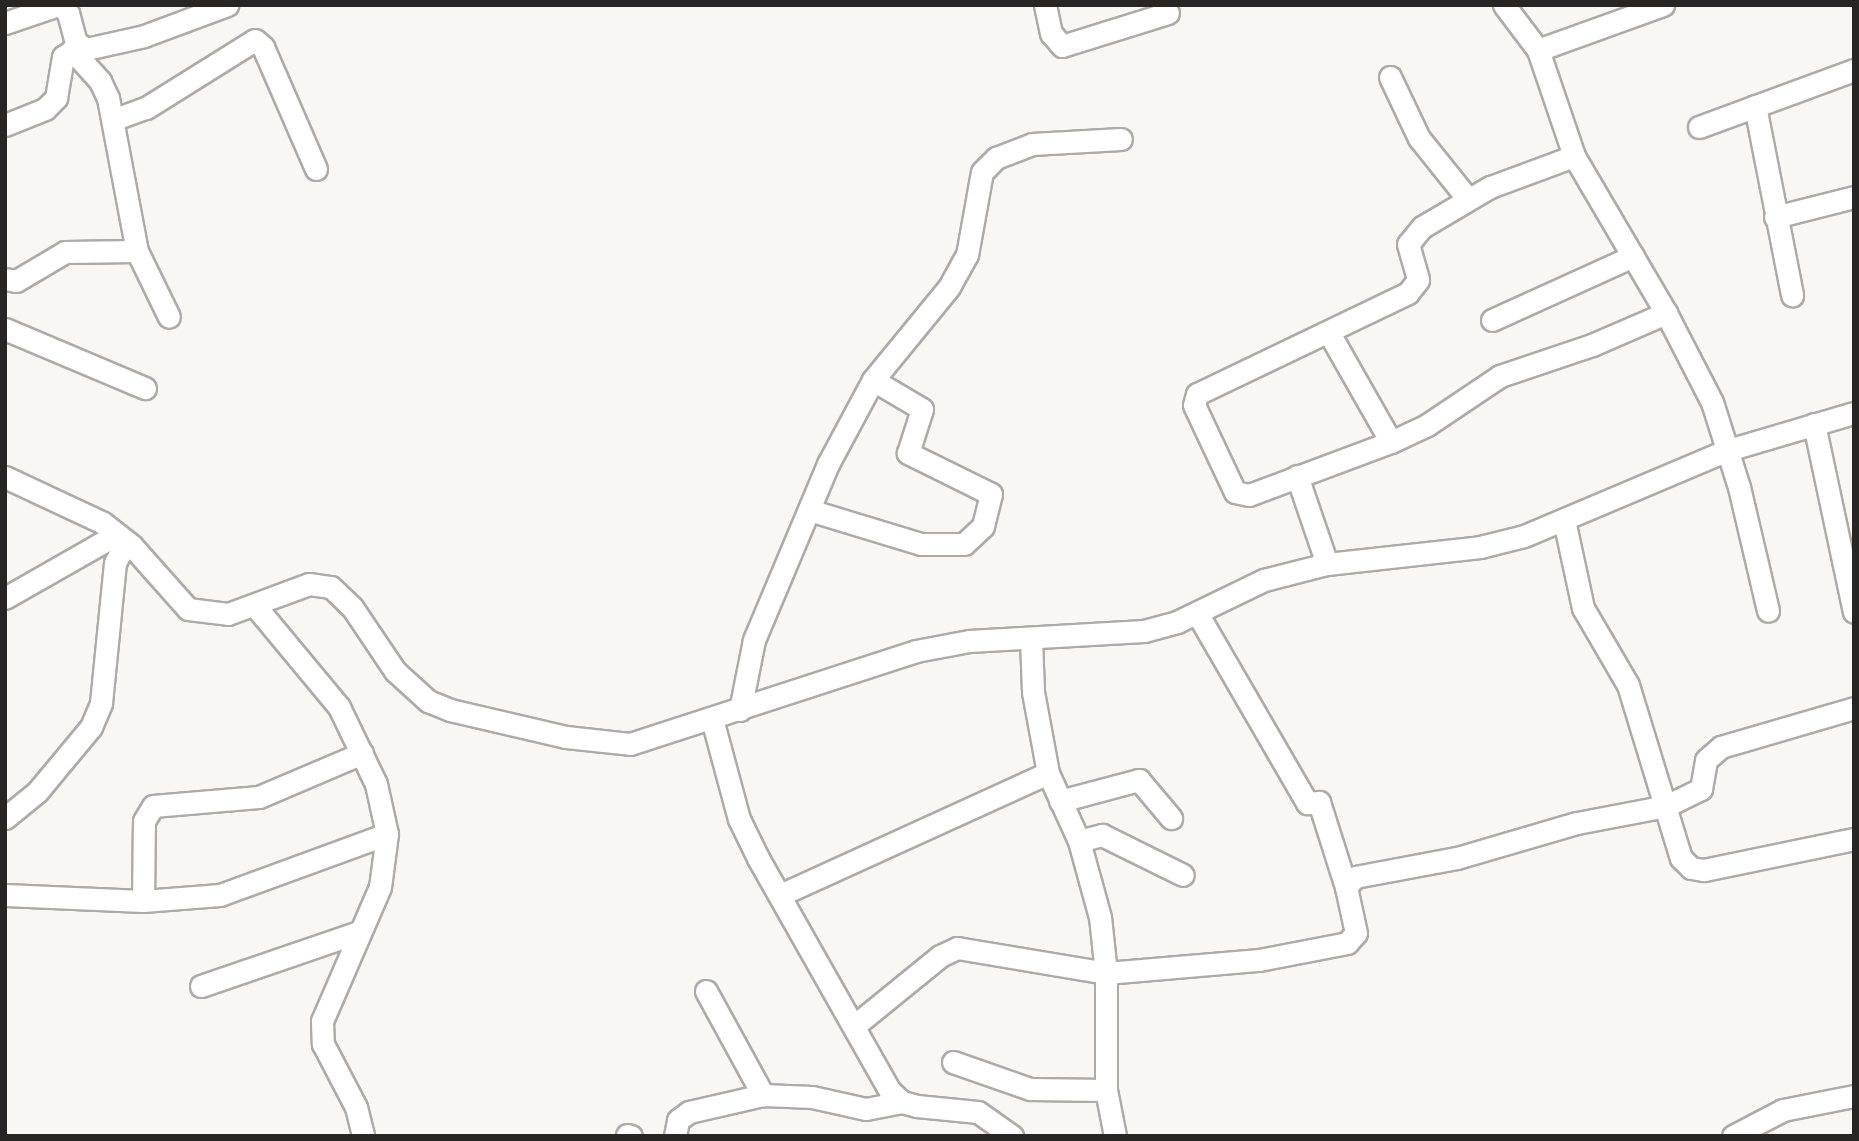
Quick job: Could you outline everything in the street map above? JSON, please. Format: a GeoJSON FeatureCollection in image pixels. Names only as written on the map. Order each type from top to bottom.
{"type":"FeatureCollection","features":[{"type":"Feature","properties":{"kind":"street"},"geometry":{"type":"LineString","coordinates":[[75,48],[86,49],[144,36],[227,5]]}},
{"type":"Feature","properties":{"kind":"street"},"geometry":{"type":"LineString","coordinates":[[1045,5],[1051,33],[1062,46],[1168,13]]}},
{"type":"Feature","properties":{"kind":"street"},"geometry":{"type":"LineString","coordinates":[[1504,5],[1538,50],[1574,156],[1666,313],[1712,402],[1728,450],[1768,611]]}},
{"type":"Feature","properties":{"kind":"street"},"geometry":{"type":"LineString","coordinates":[[1538,50],[1663,5]]}},
{"type":"Feature","properties":{"kind":"street"},"geometry":{"type":"LineString","coordinates":[[5,23],[62,6],[75,48],[100,80],[114,119],[125,202],[137,251],[169,317]]}},
{"type":"Feature","properties":{"kind":"street"},"geometry":{"type":"LineString","coordinates":[[114,119],[146,108],[255,40],[262,47],[316,169]]}},
{"type":"Feature","properties":{"kind":"street"},"geometry":{"type":"LineString","coordinates":[[5,125],[39,113],[56,97],[61,62],[75,48]]}},
{"type":"Feature","properties":{"kind":"street"},"geometry":{"type":"LineString","coordinates":[[1699,127],[1854,70]]}},
{"type":"Feature","properties":{"kind":"street"},"geometry":{"type":"LineString","coordinates":[[1390,77],[1419,138],[1467,198]]}},
{"type":"Feature","properties":{"kind":"street"},"geometry":{"type":"LineString","coordinates":[[1755,106],[1792,295]]}},
{"type":"Feature","properties":{"kind":"street"},"geometry":{"type":"LineString","coordinates":[[740,710],[754,640],[809,510],[873,380],[948,287],[967,255],[976,189],[982,172],[996,158],[1032,144],[1121,139]]}},
{"type":"Feature","properties":{"kind":"street"},"geometry":{"type":"LineString","coordinates":[[1574,156],[1467,198],[1413,235],[1408,244],[1418,280],[1415,287],[1329,333],[1203,390],[1194,399],[1235,492],[1249,495],[1391,442],[1427,425],[1500,376],[1592,345],[1666,313]]}},
{"type":"Feature","properties":{"kind":"street"},"geometry":{"type":"LineString","coordinates":[[1775,218],[1854,197]]}},
{"type":"Feature","properties":{"kind":"street"},"geometry":{"type":"LineString","coordinates":[[6,282],[65,252],[137,251]]}},
{"type":"Feature","properties":{"kind":"street"},"geometry":{"type":"LineString","coordinates":[[1492,320],[1633,256]]}},
{"type":"Feature","properties":{"kind":"street"},"geometry":{"type":"LineString","coordinates":[[5,329],[145,388]]}},
{"type":"Feature","properties":{"kind":"street"},"geometry":{"type":"LineString","coordinates":[[1329,333],[1391,442]]}},
{"type":"Feature","properties":{"kind":"street"},"geometry":{"type":"LineString","coordinates":[[809,510],[921,544],[964,544],[983,526],[991,494],[908,453],[922,409],[873,380]]}},
{"type":"Feature","properties":{"kind":"street"},"geometry":{"type":"LineString","coordinates":[[5,477],[125,540],[188,609],[228,614],[256,607],[309,584],[331,587],[342,594],[402,679],[428,701],[450,710],[602,743],[629,744],[916,651],[969,641],[1144,631],[1197,613],[1264,580],[1327,564],[1480,547],[1564,520],[1728,450],[1854,412]]}},
{"type":"Feature","properties":{"kind":"street"},"geometry":{"type":"LineString","coordinates":[[1814,424],[1853,607]]}},
{"type":"Feature","properties":{"kind":"street"},"geometry":{"type":"LineString","coordinates":[[1297,477],[1327,564]]}},
{"type":"Feature","properties":{"kind":"street"},"geometry":{"type":"LineString","coordinates":[[1564,520],[1583,608],[1628,685],[1681,858],[1691,868],[1704,870],[1854,839]]}},
{"type":"Feature","properties":{"kind":"street"},"geometry":{"type":"LineString","coordinates":[[5,598],[125,540]]}},
{"type":"Feature","properties":{"kind":"street"},"geometry":{"type":"LineString","coordinates":[[5,818],[37,792],[91,727],[101,703],[115,563],[125,540]]}},
{"type":"Feature","properties":{"kind":"street"},"geometry":{"type":"LineString","coordinates":[[256,607],[339,707],[376,784],[387,834],[380,887],[331,993],[322,1021],[323,1045],[356,1107],[363,1136]]}},
{"type":"Feature","properties":{"kind":"street"},"geometry":{"type":"LineString","coordinates":[[854,1026],[940,956],[957,948],[1106,974],[1259,960],[1347,943],[1356,933],[1346,887],[1319,802],[1307,803],[1197,613]]}},
{"type":"Feature","properties":{"kind":"street"},"geometry":{"type":"LineString","coordinates":[[1031,639],[1033,692],[1048,773],[1079,841],[1100,917],[1106,974],[1105,1090],[1115,1136]]}},
{"type":"Feature","properties":{"kind":"street"},"geometry":{"type":"LineString","coordinates":[[1346,887],[1355,877],[1457,858],[1577,823],[1666,806],[1701,789],[1706,760],[1721,747],[1854,708]]}},
{"type":"Feature","properties":{"kind":"street"},"geometry":{"type":"LineString","coordinates":[[712,719],[739,818],[880,1076],[902,1102]]}},
{"type":"Feature","properties":{"kind":"street"},"geometry":{"type":"LineString","coordinates":[[143,901],[144,821],[153,806],[259,797],[362,753]]}},
{"type":"Feature","properties":{"kind":"street"},"geometry":{"type":"LineString","coordinates":[[780,895],[1048,773]]}},
{"type":"Feature","properties":{"kind":"street"},"geometry":{"type":"LineString","coordinates":[[1060,801],[1139,780],[1171,818]]}},
{"type":"Feature","properties":{"kind":"street"},"geometry":{"type":"LineString","coordinates":[[5,895],[143,901],[220,895],[387,834]]}},
{"type":"Feature","properties":{"kind":"street"},"geometry":{"type":"LineString","coordinates":[[1079,841],[1102,835],[1183,875]]}},
{"type":"Feature","properties":{"kind":"street"},"geometry":{"type":"LineString","coordinates":[[201,986],[359,932]]}},
{"type":"Feature","properties":{"kind":"street"},"geometry":{"type":"LineString","coordinates":[[706,991],[763,1095]]}},
{"type":"Feature","properties":{"kind":"street"},"geometry":{"type":"LineString","coordinates":[[953,1062],[1030,1089],[1105,1090]]}},
{"type":"Feature","properties":{"kind":"street"},"geometry":{"type":"LineString","coordinates":[[675,1136],[678,1120],[689,1112],[763,1095],[812,1097],[866,1109],[902,1102],[978,1112],[1012,1136]]}},
{"type":"Feature","properties":{"kind":"street"},"geometry":{"type":"LineString","coordinates":[[1734,1136],[1783,1110],[1854,1096]]}}]}
